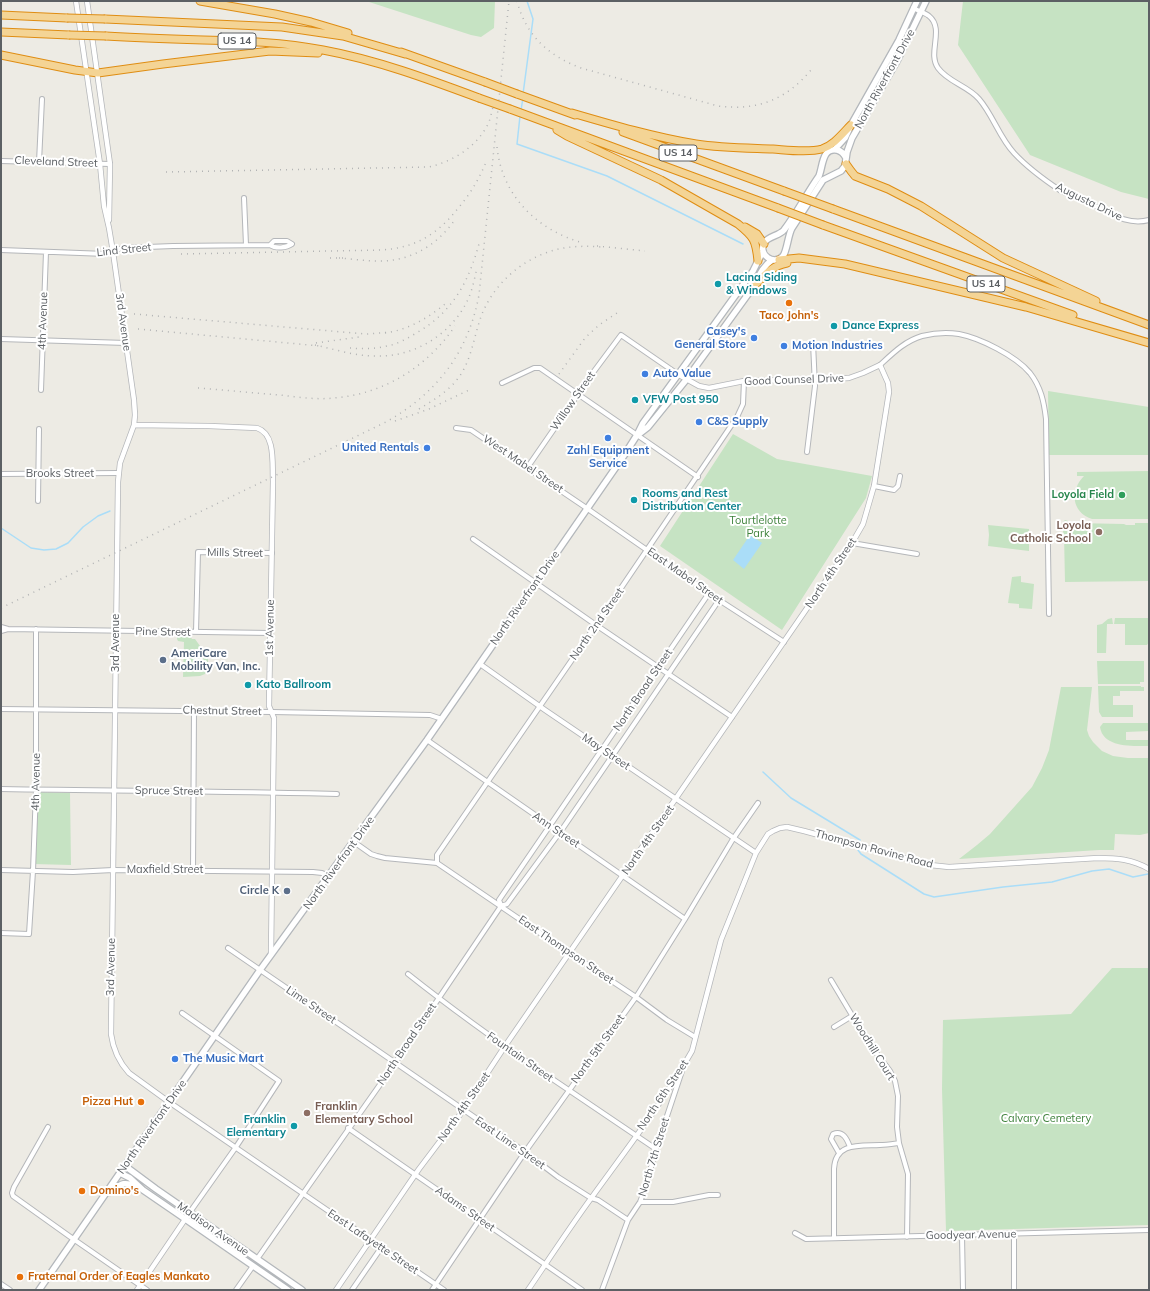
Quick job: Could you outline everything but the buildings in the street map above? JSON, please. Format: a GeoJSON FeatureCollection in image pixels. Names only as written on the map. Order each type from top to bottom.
{"type":"FeatureCollection","features":[{"type":"Feature","properties":{"kind":"highway"},"geometry":{"type":"LineString","coordinates":[[200,1],[311,22],[352,34],[405,54]]}},
{"type":"Feature","properties":{"kind":"highway","name":"US 14"},"geometry":{"type":"LineString","coordinates":[[1,14],[282,27],[343,36],[405,54],[485,82],[1149,325]]}},
{"type":"Feature","properties":{"kind":"highway","name":"US 14"},"geometry":{"type":"LineString","coordinates":[[1,32],[288,44],[367,59],[403,70],[1149,343]]}},
{"type":"Feature","properties":{"kind":"highway"},"geometry":{"type":"LineString","coordinates":[[1,55],[98,73],[270,51],[308,52],[367,59]]}},
{"type":"Feature","properties":{"kind":"highway"},"geometry":{"type":"LineString","coordinates":[[572,114],[667,139],[726,147],[789,150],[830,149],[851,125]]}},
{"type":"Feature","properties":{"kind":"highway"},"geometry":{"type":"LineString","coordinates":[[541,121],[567,136],[661,180],[738,224],[754,231],[763,248]]}},
{"type":"Feature","properties":{"kind":"highway"},"geometry":{"type":"LineString","coordinates":[[846,161],[855,176],[888,189],[921,206],[1003,258],[1136,320]]}},
{"type":"Feature","properties":{"kind":"highway"},"geometry":{"type":"LineString","coordinates":[[738,224],[754,240],[757,248],[758,261]]}},
{"type":"Feature","properties":{"kind":"highway"},"geometry":{"type":"LineString","coordinates":[[776,260],[799,258],[845,264],[1026,307],[1149,343]]}},
{"type":"Feature","properties":{"kind":"highway"},"geometry":{"type":"LineString","coordinates":[[754,286],[769,270],[779,265],[816,260]]}},
{"type":"Feature","properties":{"kind":"main road","name":"North Riverfront Drive"},"geometry":{"type":"LineString","coordinates":[[851,125],[898,40],[917,1]]}},
{"type":"Feature","properties":{"kind":"main road","name":"North Riverfront Drive"},"geometry":{"type":"LineString","coordinates":[[846,161],[852,138],[900,56],[926,1]]}},
{"type":"Feature","properties":{"kind":"main road"},"geometry":{"type":"LineString","coordinates":[[776,260],[767,258],[763,248],[769,239],[787,232],[823,180],[841,171],[846,161],[842,152],[830,149],[824,156],[823,166],[819,176],[787,232]]}},
{"type":"Feature","properties":{"kind":"main road","name":"North Riverfront Drive"},"geometry":{"type":"LineString","coordinates":[[637,435],[648,427],[686,380],[754,286],[757,278],[765,267],[784,256],[787,232]]}},
{"type":"Feature","properties":{"kind":"main road","name":"North Riverfront Drive"},"geometry":{"type":"LineString","coordinates":[[39,1290],[260,970],[442,719],[637,435],[643,423],[753,271],[763,248]]}},
{"type":"Feature","properties":{"kind":"main road","name":"Madison Avenue"},"geometry":{"type":"LineString","coordinates":[[125,1166],[302,1290]]}},
{"type":"Feature","properties":{"kind":"main road","name":"Madison Avenue"},"geometry":{"type":"LineString","coordinates":[[120,1173],[130,1178],[143,1190],[288,1290]]}},
{"type":"Feature","properties":{"kind":"main road"},"geometry":{"type":"LineString","coordinates":[[105,1195],[123,1183],[143,1190]]}},
{"type":"Feature","properties":{"kind":"street","name":"3rd Avenue"},"geometry":{"type":"LineString","coordinates":[[76,1],[100,164],[104,206],[113,252],[126,343],[135,415],[134,424],[120,463],[118,474],[116,710],[110,1026],[112,1042],[119,1060],[129,1073],[169,1102]]}},
{"type":"Feature","properties":{"kind":"street","name":"3rd Avenue"},"geometry":{"type":"LineString","coordinates":[[87,1],[110,164],[109,228]]}},
{"type":"Feature","properties":{"kind":"street"},"geometry":{"type":"LineString","coordinates":[[913,8],[921,12]]}},
{"type":"Feature","properties":{"kind":"street","name":"Augusta Drive"},"geometry":{"type":"LineString","coordinates":[[921,12],[930,17],[935,25],[934,56],[937,66],[943,74],[978,98],[1013,152],[1061,190],[1123,219],[1134,222],[1149,220]]}},
{"type":"Feature","properties":{"kind":"street"},"geometry":{"type":"LineString","coordinates":[[40,162],[42,99]]}},
{"type":"Feature","properties":{"kind":"street","name":"Cleveland Street"},"geometry":{"type":"LineString","coordinates":[[1,160],[110,164]]}},
{"type":"Feature","properties":{"kind":"street"},"geometry":{"type":"LineString","coordinates":[[244,198],[246,245]]}},
{"type":"Feature","properties":{"kind":"street","name":"Lind Street"},"geometry":{"type":"LineString","coordinates":[[1,250],[106,254],[122,248],[270,245]]}},
{"type":"Feature","properties":{"kind":"street","name":"4th Avenue"},"geometry":{"type":"LineString","coordinates":[[41,390],[46,252]]}},
{"type":"Feature","properties":{"kind":"street","name":"Good Counsel Drive"},"geometry":{"type":"LineString","coordinates":[[679,375],[686,380],[704,388],[744,381],[849,378],[863,374],[880,365],[903,344],[933,334],[953,333],[968,337],[1012,356],[1024,366],[1034,379],[1042,394],[1046,418],[1049,614]]}},
{"type":"Feature","properties":{"kind":"street","name":"Willow Street"},"geometry":{"type":"LineString","coordinates":[[527,468],[621,335],[679,375]]}},
{"type":"Feature","properties":{"kind":"street"},"geometry":{"type":"LineString","coordinates":[[1,339],[126,343]]}},
{"type":"Feature","properties":{"kind":"street"},"geometry":{"type":"LineString","coordinates":[[807,452],[813,407],[814,343]]}},
{"type":"Feature","properties":{"kind":"street","name":"North 4th Street"},"geometry":{"type":"LineString","coordinates":[[336,1290],[462,1110],[852,543],[863,524],[874,486],[889,392],[888,383],[880,365]]}},
{"type":"Feature","properties":{"kind":"street"},"geometry":{"type":"LineString","coordinates":[[502,383],[534,368],[540,368],[698,476]]}},
{"type":"Feature","properties":{"kind":"street","name":"North 2nd Street"},"geometry":{"type":"LineString","coordinates":[[437,863],[437,855],[596,626],[741,411],[744,397],[744,381]]}},
{"type":"Feature","properties":{"kind":"street","name":"1st Avenue"},"geometry":{"type":"LineString","coordinates":[[134,424],[257,428],[266,433],[270,446],[272,454],[272,553],[269,706],[274,718],[271,956]]}},
{"type":"Feature","properties":{"kind":"street","name":"West Mabel Street"},"geometry":{"type":"LineString","coordinates":[[456,428],[472,430],[587,508]]}},
{"type":"Feature","properties":{"kind":"street"},"geometry":{"type":"LineString","coordinates":[[38,501],[39,429]]}},
{"type":"Feature","properties":{"kind":"street","name":"Brooks Street"},"geometry":{"type":"LineString","coordinates":[[1,474],[118,474]]}},
{"type":"Feature","properties":{"kind":"street"},"geometry":{"type":"LineString","coordinates":[[874,486],[894,490],[898,486],[900,476]]}},
{"type":"Feature","properties":{"kind":"street","name":"East Mabel Street"},"geometry":{"type":"LineString","coordinates":[[587,508],[719,600],[784,642]]}},
{"type":"Feature","properties":{"kind":"street"},"geometry":{"type":"LineString","coordinates":[[473,539],[536,582],[596,626],[732,717]]}},
{"type":"Feature","properties":{"kind":"street"},"geometry":{"type":"LineString","coordinates":[[852,543],[917,554]]}},
{"type":"Feature","properties":{"kind":"street","name":"Mills Street"},"geometry":{"type":"LineString","coordinates":[[196,632],[198,552],[272,553]]}},
{"type":"Feature","properties":{"kind":"street","name":"North Broad Street"},"geometry":{"type":"LineString","coordinates":[[501,906],[499,900],[710,593]]}},
{"type":"Feature","properties":{"kind":"street","name":"North Broad Street"},"geometry":{"type":"LineString","coordinates":[[258,1259],[348,1128],[395,1063],[501,906],[507,904],[560,832],[719,600]]}},
{"type":"Feature","properties":{"kind":"street","name":"Pine Street"},"geometry":{"type":"LineString","coordinates":[[1,627],[8,629],[270,634]]}},
{"type":"Feature","properties":{"kind":"street","name":"Pine Street"},"geometry":{"type":"LineString","coordinates":[[1,631],[8,629]]}},
{"type":"Feature","properties":{"kind":"street","name":"4th Avenue"},"geometry":{"type":"LineString","coordinates":[[1,933],[29,934],[36,790],[36,629]]}},
{"type":"Feature","properties":{"kind":"street","name":"May Street"},"geometry":{"type":"LineString","coordinates":[[480,664],[733,839]]}},
{"type":"Feature","properties":{"kind":"street","name":"Chestnut Street"},"geometry":{"type":"LineString","coordinates":[[1,709],[194,710],[430,715],[442,719]]}},
{"type":"Feature","properties":{"kind":"street"},"geometry":{"type":"LineString","coordinates":[[193,870],[194,710]]}},
{"type":"Feature","properties":{"kind":"street","name":"Ann Street"},"geometry":{"type":"LineString","coordinates":[[427,740],[685,919]]}},
{"type":"Feature","properties":{"kind":"street","name":"Spruce Street"},"geometry":{"type":"LineString","coordinates":[[1,789],[337,794]]}},
{"type":"Feature","properties":{"kind":"street","name":"North 5th Street"},"geometry":{"type":"LineString","coordinates":[[432,1290],[524,1152],[636,997],[733,839],[758,803]]}},
{"type":"Feature","properties":{"kind":"street","name":"Thompson Ravine Road"},"geometry":{"type":"LineString","coordinates":[[756,853],[768,834],[780,828],[787,827],[930,865],[949,867],[1098,858],[1122,858],[1143,865],[1149,869]]}},
{"type":"Feature","properties":{"kind":"street"},"geometry":{"type":"LineString","coordinates":[[733,839],[756,853]]}},
{"type":"Feature","properties":{"kind":"street"},"geometry":{"type":"LineString","coordinates":[[354,842],[371,854],[385,858],[437,863]]}},
{"type":"Feature","properties":{"kind":"street","name":"North 6th Street"},"geometry":{"type":"LineString","coordinates":[[528,1290],[591,1198],[636,1136],[692,1051],[721,940],[756,853]]}},
{"type":"Feature","properties":{"kind":"street","name":"East Thompson Street"},"geometry":{"type":"LineString","coordinates":[[437,863],[636,997],[667,1020],[695,1037]]}},
{"type":"Feature","properties":{"kind":"street","name":"Maxfield Street"},"geometry":{"type":"LineString","coordinates":[[1,870],[73,872],[113,870],[313,872],[322,873],[328,876]]}},
{"type":"Feature","properties":{"kind":"street","name":"Lime Street"},"geometry":{"type":"LineString","coordinates":[[228,948],[395,1063]]}},
{"type":"Feature","properties":{"kind":"street","name":"Fountain Street"},"geometry":{"type":"LineString","coordinates":[[408,974],[438,998],[505,1046],[636,1136],[656,1148]]}},
{"type":"Feature","properties":{"kind":"street","name":"Woodhill Court"},"geometry":{"type":"LineString","coordinates":[[831,980],[868,1042],[890,1071],[895,1081],[898,1096],[899,1143],[908,1174],[908,1237]]}},
{"type":"Feature","properties":{"kind":"street"},"geometry":{"type":"LineString","coordinates":[[137,1290],[236,1147],[279,1081],[182,1013]]}},
{"type":"Feature","properties":{"kind":"street"},"geometry":{"type":"LineString","coordinates":[[834,1026],[852,1016]]}},
{"type":"Feature","properties":{"kind":"street","name":"East Lime Street"},"geometry":{"type":"LineString","coordinates":[[395,1063],[558,1177],[591,1198],[598,1200],[628,1220]]}},
{"type":"Feature","properties":{"kind":"street","name":"North 7th Street"},"geometry":{"type":"LineString","coordinates":[[602,1290],[628,1220],[640,1202],[645,1189],[656,1148],[683,1066]]}},
{"type":"Feature","properties":{"kind":"street","name":"East Lafayette Street"},"geometry":{"type":"LineString","coordinates":[[169,1102],[444,1290]]}},
{"type":"Feature","properties":{"kind":"street"},"geometry":{"type":"LineString","coordinates":[[48,1127],[12,1193],[16,1198],[74,1240],[147,1290]]}},
{"type":"Feature","properties":{"kind":"street","name":"Adams Street"},"geometry":{"type":"LineString","coordinates":[[348,1128],[582,1290]]}},
{"type":"Feature","properties":{"kind":"street"},"geometry":{"type":"LineString","coordinates":[[839,1153],[831,1139],[833,1134],[842,1134],[847,1139],[850,1147]]}},
{"type":"Feature","properties":{"kind":"street"},"geometry":{"type":"LineString","coordinates":[[834,1238],[835,1158],[843,1150],[850,1147],[899,1143]]}},
{"type":"Feature","properties":{"kind":"street"},"geometry":{"type":"LineString","coordinates":[[640,1202],[673,1202],[709,1195],[718,1195]]}},
{"type":"Feature","properties":{"kind":"street","name":"Goodyear Avenue"},"geometry":{"type":"LineString","coordinates":[[795,1233],[806,1239],[1149,1230]]}},
{"type":"Feature","properties":{"kind":"street"},"geometry":{"type":"LineString","coordinates":[[1014,1234],[1014,1290]]}},
{"type":"Feature","properties":{"kind":"street"},"geometry":{"type":"LineString","coordinates":[[962,1235],[963,1290]]}},
{"type":"Feature","properties":{"kind":"street"},"geometry":{"type":"LineString","coordinates":[[352,1290],[381,1248]]}},
{"type":"Feature","properties":{"kind":"street"},"geometry":{"type":"LineString","coordinates":[[236,1290],[253,1266]]}},
{"type":"Feature","properties":{"kind":"street"},"geometry":{"type":"LineString","coordinates":[[1,1284],[10,1290]]}},
{"type":"Feature","properties":{"kind":"green space"},"geometry":{"type":"Polygon","coordinates":[[[366,1],[495,1],[494,28],[481,37],[471,35],[366,1]]]}},
{"type":"Feature","properties":{"kind":"green space"},"geometry":{"type":"Polygon","coordinates":[[[963,1],[1149,1],[1149,199],[1121,192],[1030,155],[958,45],[963,1]]]}},
{"type":"Feature","properties":{"kind":"green space"},"geometry":{"type":"Polygon","coordinates":[[[1048,391],[1149,407],[1149,455],[1049,455],[1048,391]]]}},
{"type":"Feature","properties":{"kind":"green space","name":"Tourtlelotte Park"},"geometry":{"type":"Polygon","coordinates":[[[733,434],[777,459],[872,476],[866,498],[782,630],[660,546],[733,434]]]}},
{"type":"Feature","properties":{"kind":"green space"},"geometry":{"type":"Polygon","coordinates":[[[1149,471],[1149,519],[1092,519],[1085,516],[1077,506],[1075,500],[1076,488],[1084,476],[1077,476],[1077,472],[1149,471]]]}},
{"type":"Feature","properties":{"kind":"green space"},"geometry":{"type":"Polygon","coordinates":[[[1065,520],[1074,523],[1126,525],[1135,525],[1135,523],[1149,523],[1149,581],[1065,582],[1064,535],[1061,524],[1065,520]]]}},
{"type":"Feature","properties":{"kind":"green space"},"geometry":{"type":"Polygon","coordinates":[[[988,525],[1029,529],[1029,551],[988,546],[988,525]]]}},
{"type":"Feature","properties":{"kind":"green space"},"geometry":{"type":"Polygon","coordinates":[[[1021,576],[1021,582],[1034,584],[1032,609],[1019,608],[1019,604],[1008,603],[1012,577],[1021,576]]]}},
{"type":"Feature","properties":{"kind":"green space"},"geometry":{"type":"Polygon","coordinates":[[[1112,618],[1113,624],[1107,624],[1106,653],[1097,653],[1097,625],[1102,624],[1108,619],[1112,618]]]}},
{"type":"Feature","properties":{"kind":"green space"},"geometry":{"type":"Polygon","coordinates":[[[1115,618],[1149,618],[1149,642],[1147,645],[1125,645],[1125,624],[1114,624],[1115,618]]]}},
{"type":"Feature","properties":{"kind":"green space"},"geometry":{"type":"Polygon","coordinates":[[[177,635],[190,636],[192,639],[195,639],[208,657],[208,668],[205,674],[200,676],[183,677],[184,642],[178,641],[177,635]]]}},
{"type":"Feature","properties":{"kind":"green space"},"geometry":{"type":"Polygon","coordinates":[[[1097,661],[1144,661],[1144,682],[1140,682],[1140,684],[1098,684],[1097,661]]]}},
{"type":"Feature","properties":{"kind":"green space"},"geometry":{"type":"Polygon","coordinates":[[[1098,686],[1144,687],[1144,691],[1120,691],[1120,696],[1113,696],[1113,705],[1133,705],[1133,717],[1102,717],[1099,712],[1098,686]]]}},
{"type":"Feature","properties":{"kind":"green space"},"geometry":{"type":"Polygon","coordinates":[[[1061,687],[1092,687],[1087,730],[1093,742],[1102,751],[1113,756],[1149,758],[1149,833],[1140,835],[1115,834],[1114,850],[959,859],[990,834],[1032,787],[1049,750],[1061,687]]]}},
{"type":"Feature","properties":{"kind":"green space"},"geometry":{"type":"Polygon","coordinates":[[[1103,723],[1149,723],[1149,731],[1126,732],[1126,740],[1149,740],[1149,746],[1127,746],[1107,739],[1102,734],[1100,727],[1103,723]]]}},
{"type":"Feature","properties":{"kind":"green space"},"geometry":{"type":"Polygon","coordinates":[[[39,792],[70,793],[71,865],[33,864],[39,792]]]}},
{"type":"Feature","properties":{"kind":"green space","name":"Calvary Cemetery"},"geometry":{"type":"Polygon","coordinates":[[[1112,968],[1149,968],[1149,1225],[946,1231],[942,1089],[943,1020],[1071,1014],[1112,968]]]}},
{"type":"Feature","properties":{"kind":"water"},"geometry":{"type":"Polygon","coordinates":[[[750,535],[762,543],[744,569],[733,560],[750,535]]]}},
{"type":"Feature","properties":{"kind":"waterway"},"geometry":{"type":"LineString","coordinates":[[523,94],[533,19],[527,1]]}},
{"type":"Feature","properties":{"kind":"waterway"},"geometry":{"type":"LineString","coordinates":[[521,110],[523,98]]}},
{"type":"Feature","properties":{"kind":"waterway"},"geometry":{"type":"LineString","coordinates":[[520,116],[517,144],[607,176],[743,244]]}},
{"type":"Feature","properties":{"kind":"waterway"},"geometry":{"type":"LineString","coordinates":[[1,528],[31,548],[44,550],[56,549],[68,543],[83,527],[98,516],[110,511]]}},
{"type":"Feature","properties":{"kind":"waterway"},"geometry":{"type":"LineString","coordinates":[[763,772],[791,798],[860,840]]}},
{"type":"Feature","properties":{"kind":"waterway"},"geometry":{"type":"LineString","coordinates":[[858,850],[861,854],[924,894],[934,897],[1003,887],[1052,882],[1092,871],[1109,869],[1133,877],[1148,874]]}},
{"type":"Feature","properties":{"kind":"railway"},"geometry":{"type":"LineString","coordinates":[[1,608],[386,422],[404,411],[420,398],[448,369],[467,335],[474,316],[479,295],[509,1]]}},
{"type":"Feature","properties":{"kind":"railway"},"geometry":{"type":"LineString","coordinates":[[517,1],[526,25],[540,43],[549,51],[569,63],[581,68],[718,106],[745,107],[770,101],[791,89],[811,70]]}},
{"type":"Feature","properties":{"kind":"railway"},"geometry":{"type":"LineString","coordinates":[[166,172],[429,167],[447,161],[472,145],[484,131],[489,122],[494,104]]}},
{"type":"Feature","properties":{"kind":"railway"},"geometry":{"type":"LineString","coordinates":[[497,147],[500,165],[506,181],[514,195],[525,208],[537,220],[551,229],[566,237],[583,243]]}},
{"type":"Feature","properties":{"kind":"railway"},"geometry":{"type":"LineString","coordinates":[[181,254],[381,250],[394,249],[416,243],[434,232],[451,217],[471,191],[486,162]]}},
{"type":"Feature","properties":{"kind":"railway"},"geometry":{"type":"LineString","coordinates":[[339,258],[380,261],[412,255],[431,245],[454,221]]}},
{"type":"Feature","properties":{"kind":"railway"},"geometry":{"type":"LineString","coordinates":[[350,348],[364,349],[391,345],[407,339],[431,324],[451,304],[459,293],[471,268],[480,240]]}},
{"type":"Feature","properties":{"kind":"railway"},"geometry":{"type":"LineString","coordinates":[[597,246],[645,251]]}},
{"type":"Feature","properties":{"kind":"railway"},"geometry":{"type":"LineString","coordinates":[[419,409],[436,399],[459,377],[467,363],[479,322],[488,302],[496,290],[515,270],[538,256],[551,251],[573,247],[601,247]]}},
{"type":"Feature","properties":{"kind":"railway"},"geometry":{"type":"LineString","coordinates":[[330,258],[345,258]]}},
{"type":"Feature","properties":{"kind":"railway"},"geometry":{"type":"LineString","coordinates":[[315,345],[367,356],[390,356],[418,348],[443,332],[462,310],[469,297],[477,267]]}},
{"type":"Feature","properties":{"kind":"railway"},"geometry":{"type":"LineString","coordinates":[[385,333],[402,329],[417,323],[445,304]]}},
{"type":"Feature","properties":{"kind":"railway"},"geometry":{"type":"LineString","coordinates":[[559,374],[585,338],[599,325],[620,311]]}},
{"type":"Feature","properties":{"kind":"railway"},"geometry":{"type":"LineString","coordinates":[[134,314],[367,334],[391,332]]}},
{"type":"Feature","properties":{"kind":"railway"},"geometry":{"type":"LineString","coordinates":[[198,388],[327,399],[370,391],[403,376],[418,366],[444,341],[455,326]]}},
{"type":"Feature","properties":{"kind":"railway"},"geometry":{"type":"LineString","coordinates":[[138,329],[320,346]]}},
{"type":"Feature","properties":{"kind":"railway"},"geometry":{"type":"LineString","coordinates":[[316,343],[359,337]]}},
{"type":"Feature","properties":{"kind":"railway"},"geometry":{"type":"LineString","coordinates":[[395,421],[429,409],[469,390]]}},
{"type":"Feature","properties":{"kind":"place","name":"Lacina Siding & Windows"},"geometry":{"type":"Point","coordinates":[718,284]}},
{"type":"Feature","properties":{"kind":"place","name":"Taco John's"},"geometry":{"type":"Point","coordinates":[789,303]}},
{"type":"Feature","properties":{"kind":"place","name":"Dance Express"},"geometry":{"type":"Point","coordinates":[834,326]}},
{"type":"Feature","properties":{"kind":"place","name":"Casey's General Store"},"geometry":{"type":"Point","coordinates":[754,338]}},
{"type":"Feature","properties":{"kind":"place","name":"Motion Industries"},"geometry":{"type":"Point","coordinates":[784,346]}},
{"type":"Feature","properties":{"kind":"place","name":"Auto Value"},"geometry":{"type":"Point","coordinates":[645,374]}},
{"type":"Feature","properties":{"kind":"place","name":"VFW Post 950"},"geometry":{"type":"Point","coordinates":[635,400]}},
{"type":"Feature","properties":{"kind":"place","name":"C&S Supply"},"geometry":{"type":"Point","coordinates":[699,422]}},
{"type":"Feature","properties":{"kind":"place","name":"Zahl Equipment Service"},"geometry":{"type":"Point","coordinates":[608,438]}},
{"type":"Feature","properties":{"kind":"place","name":"United Rentals"},"geometry":{"type":"Point","coordinates":[427,448]}},
{"type":"Feature","properties":{"kind":"place","name":"Loyola Field"},"geometry":{"type":"Point","coordinates":[1122,495]}},
{"type":"Feature","properties":{"kind":"place","name":"Rooms and Rest Distribution Center"},"geometry":{"type":"Point","coordinates":[634,500]}},
{"type":"Feature","properties":{"kind":"place","name":"Loyola Catholic School"},"geometry":{"type":"Point","coordinates":[1099,532]}},
{"type":"Feature","properties":{"kind":"place","name":"AmeriCare Mobility Van, Inc."},"geometry":{"type":"Point","coordinates":[163,660]}},
{"type":"Feature","properties":{"kind":"place","name":"Kato Ballroom"},"geometry":{"type":"Point","coordinates":[248,685]}},
{"type":"Feature","properties":{"kind":"place","name":"Circle K"},"geometry":{"type":"Point","coordinates":[287,891]}},
{"type":"Feature","properties":{"kind":"place","name":"The Music Mart"},"geometry":{"type":"Point","coordinates":[175,1059]}},
{"type":"Feature","properties":{"kind":"place","name":"Pizza Hut"},"geometry":{"type":"Point","coordinates":[141,1102]}},
{"type":"Feature","properties":{"kind":"place","name":"Franklin Elementary School"},"geometry":{"type":"Point","coordinates":[307,1113]}},
{"type":"Feature","properties":{"kind":"place","name":"Franklin Elementary"},"geometry":{"type":"Point","coordinates":[294,1126]}},
{"type":"Feature","properties":{"kind":"place","name":"Domino's"},"geometry":{"type":"Point","coordinates":[82,1191]}},
{"type":"Feature","properties":{"kind":"place","name":"Fraternal Order of Eagles Mankato"},"geometry":{"type":"Point","coordinates":[20,1277]}}]}
